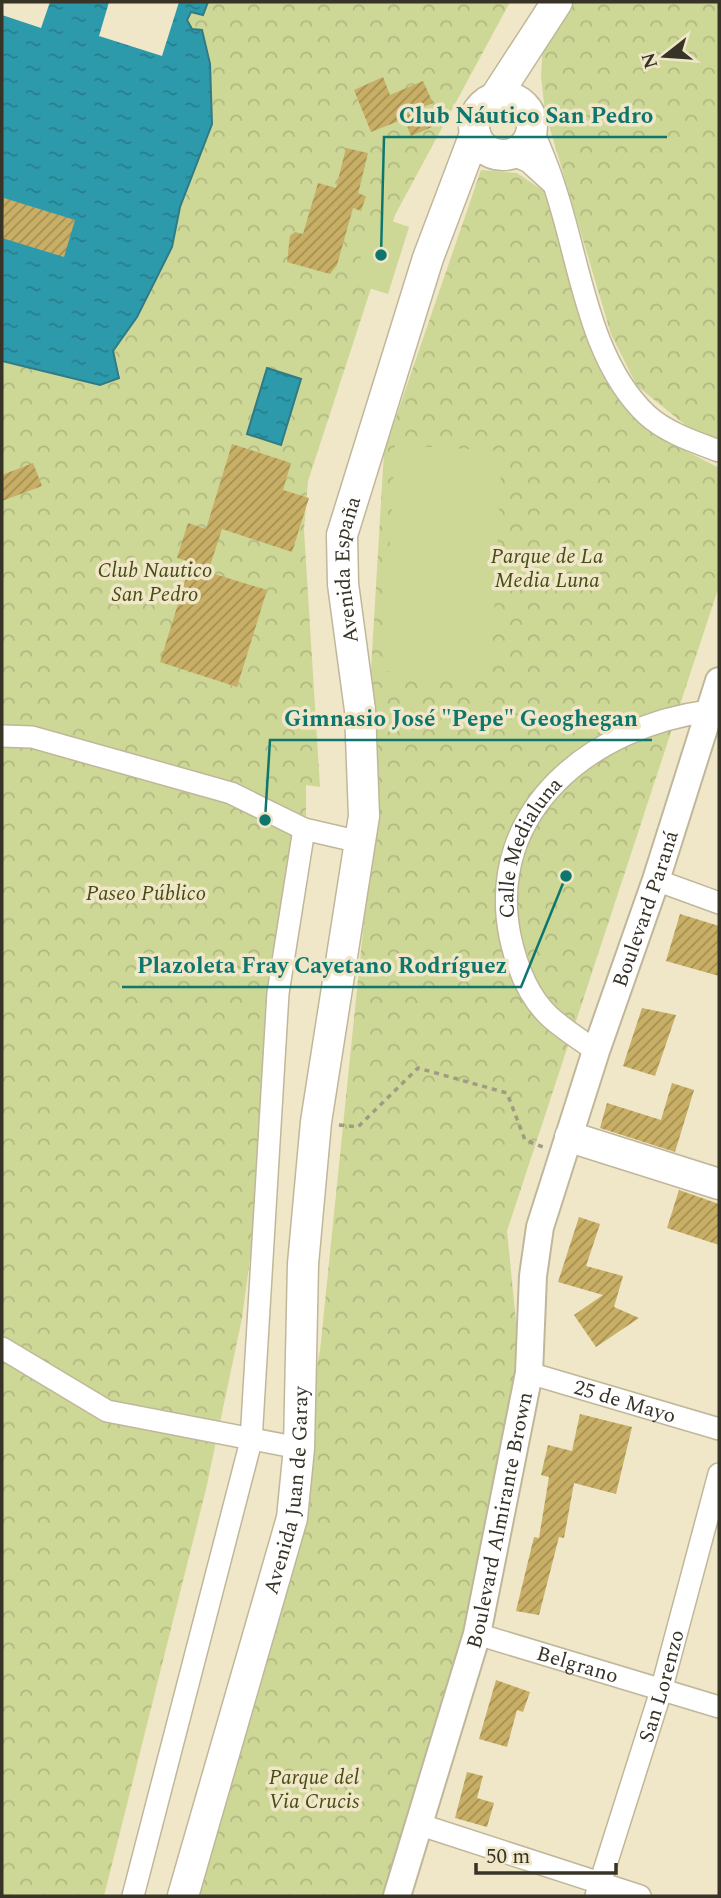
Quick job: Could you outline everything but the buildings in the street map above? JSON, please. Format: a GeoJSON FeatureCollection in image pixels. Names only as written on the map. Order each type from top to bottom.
{"type":"FeatureCollection","features":[{"type":"Feature","properties":{"kind":"main road","name":"Avenida España"},"geometry":{"type":"LineString","coordinates":[[484,151],[526,144],[517,109],[532,41],[557,2]]}},
{"type":"Feature","properties":{"kind":"main road","name":"Avenida España"},"geometry":{"type":"LineString","coordinates":[[322,1072],[365,816],[364,761],[343,584],[342,535],[428,258],[484,151],[476,115],[488,100],[517,109]]}},
{"type":"Feature","properties":{"kind":"main road","name":"Avenida Juan de Garay"},"geometry":{"type":"LineString","coordinates":[[183,1896],[292,1517],[299,1448],[303,1264],[322,1072]]}},
{"type":"Feature","properties":{"kind":"main road"},"geometry":{"type":"LineString","coordinates":[[567,1146],[719,1184]]}},
{"type":"Feature","properties":{"kind":"street"},"geometry":{"type":"LineString","coordinates":[[517,109],[555,186],[597,333],[612,366],[648,416],[680,436],[719,452]]}},
{"type":"Feature","properties":{"kind":"street"},"geometry":{"type":"LineString","coordinates":[[484,151],[529,162],[555,186]]}},
{"type":"Feature","properties":{"kind":"street","name":"Boulevard Paraná"},"geometry":{"type":"LineString","coordinates":[[567,1146],[719,681]]}},
{"type":"Feature","properties":{"kind":"street","name":"Calle Medialuna"},"geometry":{"type":"LineString","coordinates":[[596,1051],[548,1016],[528,990],[514,954],[506,915],[512,851],[529,814],[549,788],[590,754],[641,727],[672,716],[709,711]]}},
{"type":"Feature","properties":{"kind":"street"},"geometry":{"type":"LineString","coordinates":[[2,736],[32,737],[231,793],[304,829],[360,842]]}},
{"type":"Feature","properties":{"kind":"street"},"geometry":{"type":"LineString","coordinates":[[133,1896],[251,1441],[278,993],[304,829]]}},
{"type":"Feature","properties":{"kind":"street"},"geometry":{"type":"LineString","coordinates":[[656,880],[719,903]]}},
{"type":"Feature","properties":{"kind":"street","name":"Boulevard Almirante Brown"},"geometry":{"type":"LineString","coordinates":[[397,1896],[477,1634],[529,1373],[536,1247],[567,1146]]}},
{"type":"Feature","properties":{"kind":"street"},"geometry":{"type":"LineString","coordinates":[[2,1348],[107,1411],[251,1441],[299,1448]]}},
{"type":"Feature","properties":{"kind":"street","name":"25 de Mayo"},"geometry":{"type":"LineString","coordinates":[[529,1373],[719,1429]]}},
{"type":"Feature","properties":{"kind":"street","name":"San Lorenzo"},"geometry":{"type":"LineString","coordinates":[[598,1890],[661,1690],[719,1474]]}},
{"type":"Feature","properties":{"kind":"street","name":"Belgrano"},"geometry":{"type":"LineString","coordinates":[[477,1634],[719,1707]]}},
{"type":"Feature","properties":{"kind":"street"},"geometry":{"type":"LineString","coordinates":[[418,1825],[598,1890],[640,1896]]}},
{"type":"Feature","properties":{"kind":"path"},"geometry":{"type":"LineString","coordinates":[[316,1122],[358,1127],[418,1068],[508,1093],[525,1140],[567,1146]]}},
{"type":"Feature","properties":{"kind":"green space"},"geometry":{"type":"Polygon","coordinates":[[[2,2],[510,2],[395,215],[308,481],[304,530],[320,787],[306,785],[306,845],[242,1318],[206,1489],[104,1896],[2,1896],[2,361],[100,385],[120,375],[113,351],[137,317],[172,247],[180,207],[212,124],[210,95],[2,2]]]}},
{"type":"Feature","properties":{"kind":"green space"},"geometry":{"type":"Polygon","coordinates":[[[569,2],[719,2],[719,439],[689,428],[637,386],[611,334],[545,112],[541,76],[543,43],[569,2]]]}},
{"type":"Feature","properties":{"kind":"green space","name":"Parque de La Media Luna"},"geometry":{"type":"Polygon","coordinates":[[[481,170],[517,173],[548,194],[595,358],[646,430],[719,468],[719,586],[507,1231],[521,1372],[469,1631],[392,1896],[177,1896],[269,1577],[320,1351],[374,823],[371,670],[384,452],[481,170]]]}},
{"type":"Feature","properties":{"kind":"green space"},"geometry":{"type":"Polygon","coordinates":[[[374,215],[409,227],[388,294],[353,283],[374,215]]]}},
{"type":"Feature","properties":{"kind":"green space"},"geometry":{"type":"Polygon","coordinates":[[[395,445],[502,451],[491,677],[383,671],[395,445]]]}},
{"type":"Feature","properties":{"kind":"water"},"geometry":{"type":"Polygon","coordinates":[[[2,2],[208,2],[203,15],[191,12],[187,20],[192,29],[202,30],[210,64],[212,124],[180,207],[172,247],[137,317],[113,351],[119,378],[100,385],[2,361],[2,2]]]}},
{"type":"Feature","properties":{"kind":"water"},"geometry":{"type":"Polygon","coordinates":[[[267,368],[301,379],[281,445],[247,434],[267,368]]]}},
{"type":"Feature","properties":{"kind":"pier"},"geometry":{"type":"Polygon","coordinates":[[[2,2],[50,2],[41,28],[2,15],[2,2]]]}},
{"type":"Feature","properties":{"kind":"pier"},"geometry":{"type":"Polygon","coordinates":[[[109,2],[179,2],[162,56],[99,36],[109,2]]]}},
{"type":"Feature","properties":{"kind":"place","name":"Club Náutico San Pedro"},"geometry":{"type":"Point","coordinates":[381,255]}},
{"type":"Feature","properties":{"kind":"place","name":"Gimnasio José \"Pepe\" Geoghegan"},"geometry":{"type":"Point","coordinates":[265,820]}},
{"type":"Feature","properties":{"kind":"place","name":"Plazoleta Fray Cayetano Rodríguez"},"geometry":{"type":"Point","coordinates":[566,876]}},
{"type":"Feature","properties":{"kind":"park label","name":"Club Nautico San Pedro"},"geometry":{"type":"Point","coordinates":[155,582]}},
{"type":"Feature","properties":{"kind":"park label","name":"Paseo Público"},"geometry":{"type":"Point","coordinates":[146,893]}},
{"type":"Feature","properties":{"kind":"park label","name":"Parque del Via Crucis"},"geometry":{"type":"Point","coordinates":[314,1789]}}]}
